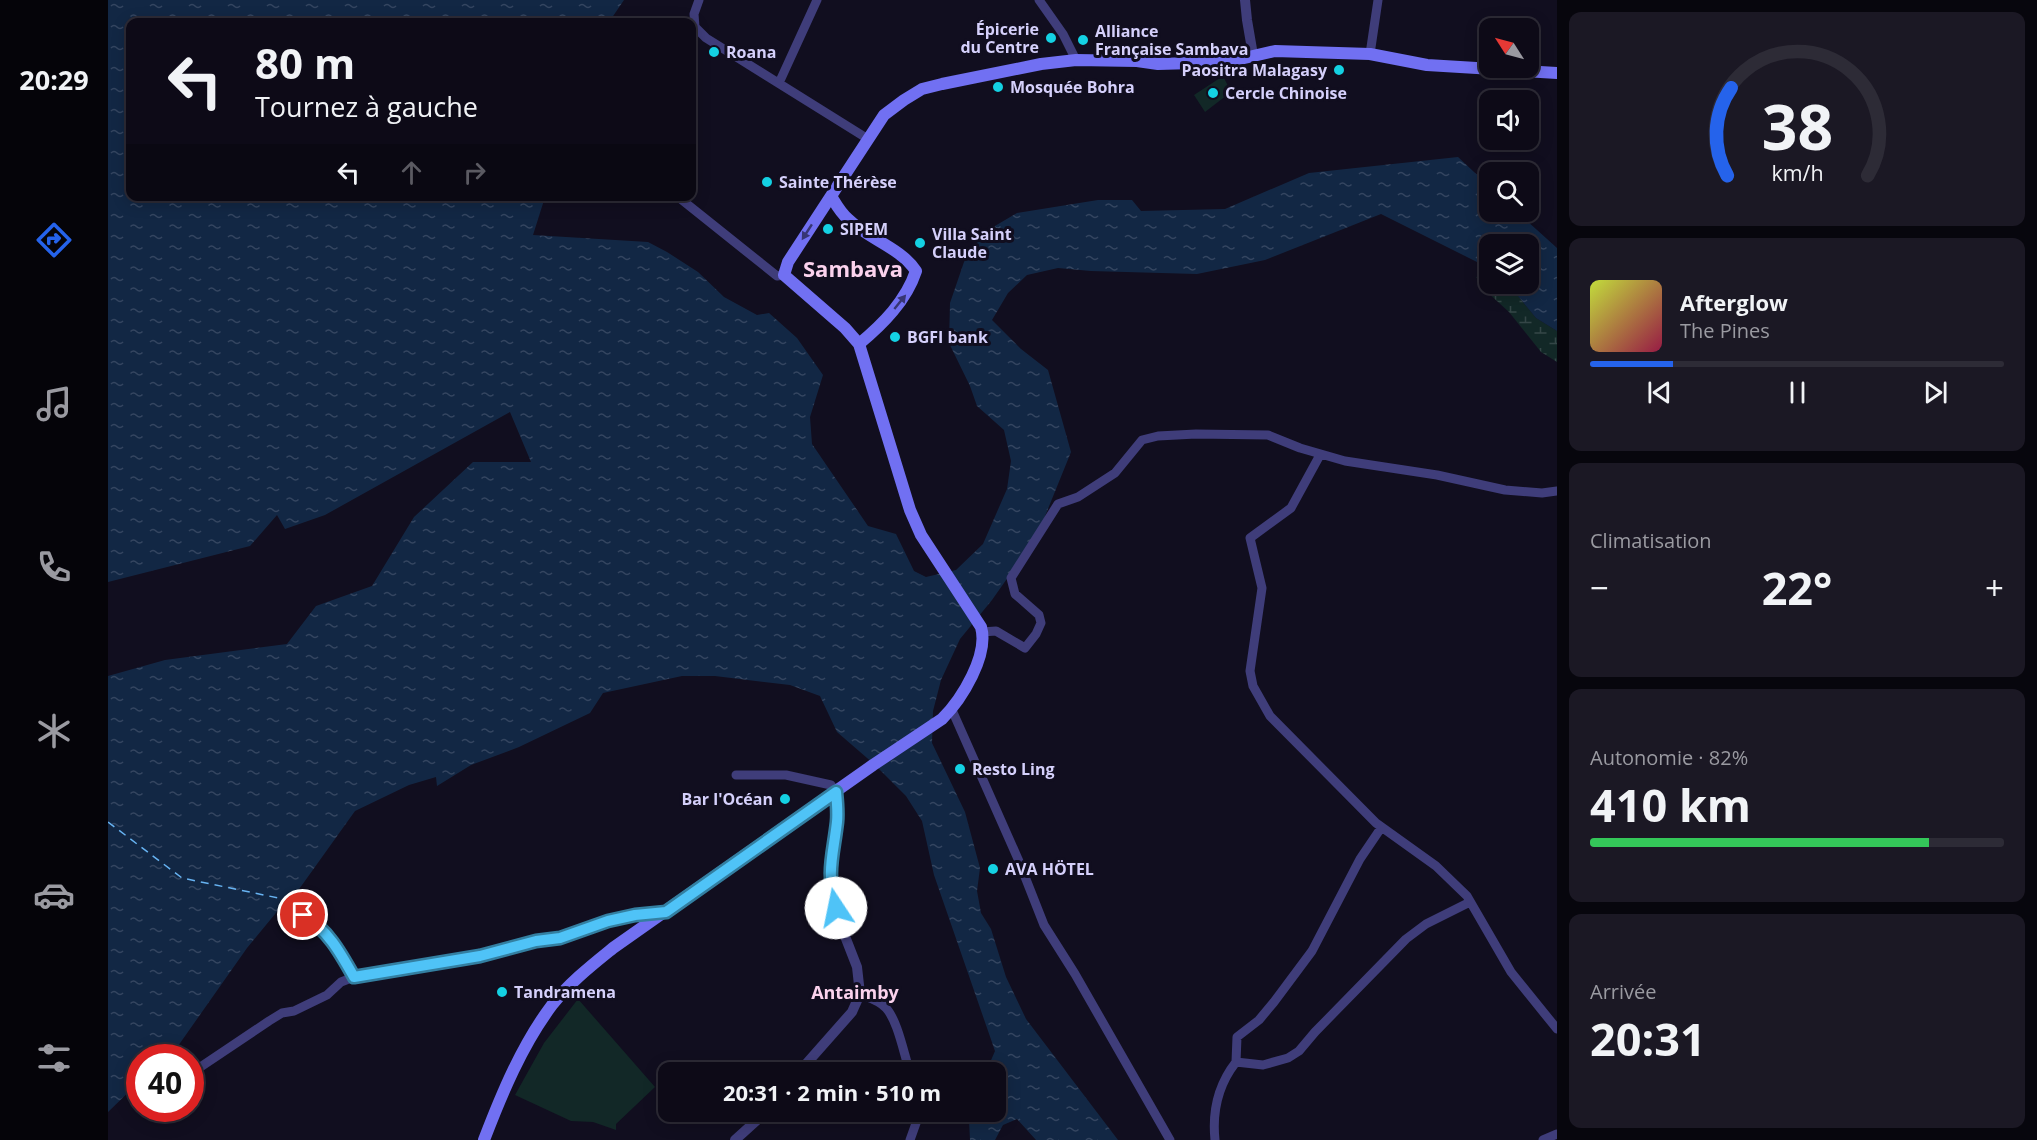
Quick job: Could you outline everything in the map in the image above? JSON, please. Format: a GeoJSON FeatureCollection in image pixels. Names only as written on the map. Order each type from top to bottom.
{"type":"FeatureCollection","features":[{"type":"Feature","properties":{"kind":"main road"},"geometry":{"type":"LineString","coordinates":[[484,1140],[504,1088],[553,1004],[584,972],[613,948],[942,719],[952,710],[978,662],[984,638],[982,629],[921,535],[910,510],[859,344],[845,328],[784,274],[788,262],[884,115],[922,89],[1041,64],[1076,60],[1190,64],[1227,62],[1253,54],[1275,51],[1370,54],[1427,64],[1557,74]]}},
{"type":"Feature","properties":{"kind":"main road"},"geometry":{"type":"LineString","coordinates":[[831,196],[849,220],[911,263],[916,271],[904,298],[859,344]]}},
{"type":"Feature","properties":{"kind":"street"},"geometry":{"type":"LineString","coordinates":[[694,18],[699,0]]}},
{"type":"Feature","properties":{"kind":"street"},"geometry":{"type":"LineString","coordinates":[[779,82],[817,0]]}},
{"type":"Feature","properties":{"kind":"street"},"geometry":{"type":"LineString","coordinates":[[1039,0],[1063,34],[1076,60]]}},
{"type":"Feature","properties":{"kind":"street"},"geometry":{"type":"LineString","coordinates":[[1245,0],[1253,54]]}},
{"type":"Feature","properties":{"kind":"street"},"geometry":{"type":"LineString","coordinates":[[1370,54],[1378,0]]}},
{"type":"Feature","properties":{"kind":"street"},"geometry":{"type":"LineString","coordinates":[[696,28],[706,38],[747,65],[779,82],[868,138]]}},
{"type":"Feature","properties":{"kind":"street"},"geometry":{"type":"LineString","coordinates":[[683,201],[777,276],[784,274]]}},
{"type":"Feature","properties":{"kind":"street"},"geometry":{"type":"LineString","coordinates":[[982,629],[996,631],[1026,648],[1041,623],[1038,615],[1015,594],[1011,578],[1058,504],[1078,497],[1115,473],[1142,440],[1158,436],[1268,435],[1345,462],[1437,475],[1505,490],[1542,493],[1557,491]]}},
{"type":"Feature","properties":{"kind":"street"},"geometry":{"type":"LineString","coordinates":[[1320,455],[1291,508],[1250,538],[1262,588],[1250,671],[1253,686],[1270,716],[1381,828],[1436,866],[1470,902],[1511,972],[1557,1029]]}},
{"type":"Feature","properties":{"kind":"street"},"geometry":{"type":"LineString","coordinates":[[952,710],[1018,859],[1044,925],[1075,974],[1170,1140]]}},
{"type":"Feature","properties":{"kind":"street"},"geometry":{"type":"LineString","coordinates":[[736,775],[786,775],[831,785],[836,792],[837,820],[830,863],[831,890],[841,926],[857,967],[860,994],[852,1012],[808,1062]]}},
{"type":"Feature","properties":{"kind":"street"},"geometry":{"type":"LineString","coordinates":[[1215,1140],[1213,1118],[1225,1076],[1236,1062],[1237,1037],[1258,1020],[1274,1002],[1312,951],[1360,859],[1381,828]]}},
{"type":"Feature","properties":{"kind":"street"},"geometry":{"type":"LineString","coordinates":[[1236,1062],[1263,1065],[1288,1058],[1299,1051],[1406,939],[1426,924],[1470,902]]}},
{"type":"Feature","properties":{"kind":"street"},"geometry":{"type":"LineString","coordinates":[[289,905],[318,924],[333,941],[354,977]]}},
{"type":"Feature","properties":{"kind":"street"},"geometry":{"type":"LineString","coordinates":[[204,1064],[268,1021],[327,995],[341,982],[354,977],[480,956],[536,941],[560,938],[608,921],[666,912]]}},
{"type":"Feature","properties":{"kind":"street"},"geometry":{"type":"LineString","coordinates":[[860,994],[887,1009],[907,1062]]}},
{"type":"Feature","properties":{"kind":"street"},"geometry":{"type":"LineString","coordinates":[[735,1140],[755,1122]]}},
{"type":"Feature","properties":{"kind":"street"},"geometry":{"type":"LineString","coordinates":[[910,1140],[916,1122]]}},
{"type":"Feature","properties":{"kind":"street"},"geometry":{"type":"LineString","coordinates":[[1543,1140],[1557,1134]]}},
{"type":"Feature","properties":{"kind":"green space","name":"Cercle Chinoise"},"geometry":{"type":"Polygon","coordinates":[[[1223,76],[1231,92],[1205,112],[1194,95],[1223,76]]]}},
{"type":"Feature","properties":{"kind":"green space"},"geometry":{"type":"Polygon","coordinates":[[[1489,294],[1516,294],[1536,318],[1557,331],[1557,362],[1541,352],[1509,312],[1489,294]]]}},
{"type":"Feature","properties":{"kind":"green space"},"geometry":{"type":"Polygon","coordinates":[[[578,999],[655,1087],[616,1124],[616,1130],[593,1122],[571,1121],[515,1095],[544,1043],[578,999]]]}},
{"type":"Feature","properties":{"kind":"water"},"geometry":{"type":"Polygon","coordinates":[[[108,0],[624,0],[612,18],[126,18],[126,201],[544,201],[533,235],[648,242],[698,272],[724,297],[757,315],[769,313],[797,338],[823,375],[810,417],[812,444],[868,526],[896,534],[914,571],[926,577],[956,570],[983,544],[1007,489],[1011,461],[1004,430],[977,406],[949,343],[950,303],[964,262],[983,233],[1017,213],[1098,200],[1132,200],[1141,211],[1225,209],[1309,173],[1458,157],[1479,177],[1479,222],[1528,222],[1557,248],[1557,331],[1536,318],[1516,294],[1539,294],[1539,234],[1479,234],[1479,263],[1381,214],[1265,260],[1197,274],[1058,268],[1027,275],[1008,293],[992,320],[1021,349],[1048,370],[1071,452],[1037,536],[992,600],[960,639],[941,680],[933,711],[932,743],[965,812],[980,868],[977,891],[981,913],[991,929],[1006,977],[1026,1019],[1118,1140],[1036,1140],[1017,1119],[1003,1125],[995,1140],[970,1140],[969,1122],[1006,1122],[1006,1062],[990,1062],[995,1051],[934,875],[922,821],[906,796],[837,732],[820,696],[790,685],[715,676],[682,676],[603,693],[590,713],[519,747],[471,765],[437,786],[436,777],[409,785],[355,811],[297,892],[304,897],[301,901],[280,908],[247,948],[179,1044],[126,1044],[126,1095],[108,1112],[108,676],[165,660],[287,644],[316,606],[372,586],[414,517],[473,462],[531,462],[510,412],[325,515],[285,529],[277,515],[250,546],[108,582],[108,0]]]}},
{"type":"Feature","properties":{"kind":"ferry route"},"geometry":{"type":"LineString","coordinates":[[108,822],[182,878],[288,900],[288,902]]}},
{"type":"Feature","properties":{"kind":"place","name":"Épicerie du Centre"},"geometry":{"type":"Point","coordinates":[1051,38]}},
{"type":"Feature","properties":{"kind":"place","name":"Alliance Française Sambava"},"geometry":{"type":"Point","coordinates":[1083,40]}},
{"type":"Feature","properties":{"kind":"place","name":"Roana"},"geometry":{"type":"Point","coordinates":[714,52]}},
{"type":"Feature","properties":{"kind":"place","name":"Paositra Malagasy"},"geometry":{"type":"Point","coordinates":[1339,70]}},
{"type":"Feature","properties":{"kind":"place","name":"Mosquée Bohra"},"geometry":{"type":"Point","coordinates":[998,87]}},
{"type":"Feature","properties":{"kind":"place","name":"Cercle Chinoise"},"geometry":{"type":"Point","coordinates":[1213,93]}},
{"type":"Feature","properties":{"kind":"place","name":"Sainte Thérèse"},"geometry":{"type":"Point","coordinates":[767,182]}},
{"type":"Feature","properties":{"kind":"place","name":"SIPEM"},"geometry":{"type":"Point","coordinates":[828,229]}},
{"type":"Feature","properties":{"kind":"place","name":"Villa Saint Claude"},"geometry":{"type":"Point","coordinates":[920,243]}},
{"type":"Feature","properties":{"kind":"place","name":"BGFI bank"},"geometry":{"type":"Point","coordinates":[895,337]}},
{"type":"Feature","properties":{"kind":"place","name":"Resto Ling"},"geometry":{"type":"Point","coordinates":[960,769]}},
{"type":"Feature","properties":{"kind":"place","name":"Bar l'Océan"},"geometry":{"type":"Point","coordinates":[785,799]}},
{"type":"Feature","properties":{"kind":"place","name":"AVA HÖTEL"},"geometry":{"type":"Point","coordinates":[993,869]}},
{"type":"Feature","properties":{"kind":"place","name":"Tandramena"},"geometry":{"type":"Point","coordinates":[502,992]}},
{"type":"Feature","properties":{"kind":"district","name":"Sambava"},"geometry":{"type":"Point","coordinates":[853,269]}},
{"type":"Feature","properties":{"kind":"district","name":"Antaimby"},"geometry":{"type":"Point","coordinates":[855,993]}},
{"type":"Feature","properties":{"kind":"route"},"geometry":{"type":"LineString","coordinates":[[303,915],[318,924],[333,941],[354,977],[480,956],[536,941],[560,938],[608,921],[666,912],[836,792],[837,820],[830,863],[831,890],[836,908]]}}]}
